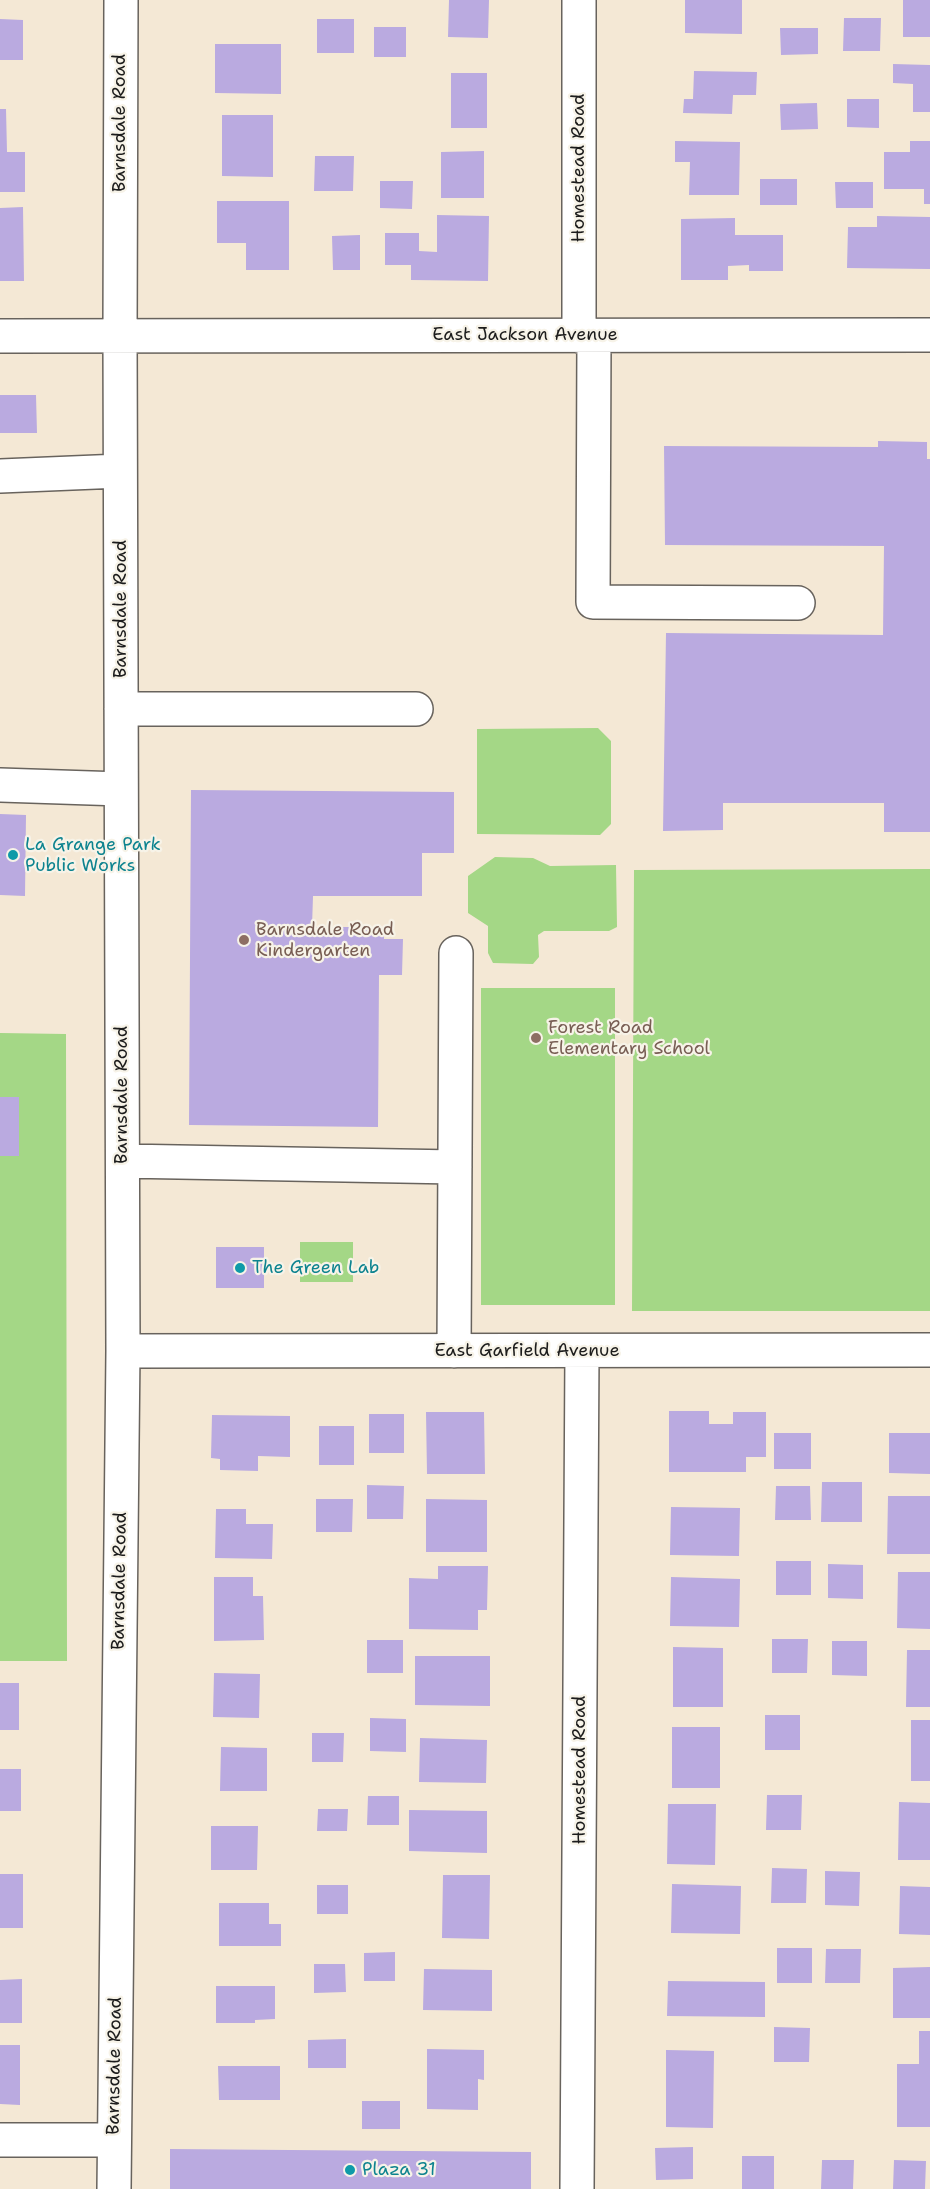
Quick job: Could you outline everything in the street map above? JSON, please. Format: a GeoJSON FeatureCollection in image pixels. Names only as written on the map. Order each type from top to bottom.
{"type":"FeatureCollection","features":[{"type":"Feature","properties":{"kind":"street","name":"Barnsdale Road"},"geometry":{"type":"LineString","coordinates":[[114,2189],[123,1351],[121,0]]}},
{"type":"Feature","properties":{"kind":"street","name":"Homestead Road"},"geometry":{"type":"LineString","coordinates":[[579,0],[593,602],[798,603]]}},
{"type":"Feature","properties":{"kind":"street","name":"East Jackson Avenue"},"geometry":{"type":"LineString","coordinates":[[0,336],[930,335]]}},
{"type":"Feature","properties":{"kind":"street"},"geometry":{"type":"LineString","coordinates":[[0,476],[120,471]]}},
{"type":"Feature","properties":{"kind":"street"},"geometry":{"type":"LineString","coordinates":[[121,708],[416,709]]}},
{"type":"Feature","properties":{"kind":"street"},"geometry":{"type":"LineString","coordinates":[[0,785],[121,789]]}},
{"type":"Feature","properties":{"kind":"street"},"geometry":{"type":"LineString","coordinates":[[454,1351],[456,953]]}},
{"type":"Feature","properties":{"kind":"street"},"geometry":{"type":"LineString","coordinates":[[123,1161],[455,1167]]}},
{"type":"Feature","properties":{"kind":"street","name":"East Garfield Avenue"},"geometry":{"type":"LineString","coordinates":[[123,1351],[930,1350]]}},
{"type":"Feature","properties":{"kind":"street","name":"Homestead Road"},"geometry":{"type":"LineString","coordinates":[[577,2189],[582,1351]]}},
{"type":"Feature","properties":{"kind":"street"},"geometry":{"type":"LineString","coordinates":[[0,2140],[114,2140]]}},
{"type":"Feature","properties":{"kind":"green space"},"geometry":{"type":"Polygon","coordinates":[[[598,728],[611,741],[611,824],[600,835],[477,834],[477,729],[598,728]]]}},
{"type":"Feature","properties":{"kind":"green space"},"geometry":{"type":"Polygon","coordinates":[[[495,857],[533,858],[550,866],[616,865],[617,927],[609,931],[544,931],[538,935],[539,957],[533,964],[493,963],[488,953],[488,926],[468,913],[468,876],[495,857]]]}},
{"type":"Feature","properties":{"kind":"green space"},"geometry":{"type":"Polygon","coordinates":[[[930,869],[930,1311],[632,1311],[634,870],[930,869]]]}},
{"type":"Feature","properties":{"kind":"green space"},"geometry":{"type":"Polygon","coordinates":[[[481,988],[615,988],[615,1305],[481,1305],[481,988]]]}},
{"type":"Feature","properties":{"kind":"green space"},"geometry":{"type":"Polygon","coordinates":[[[0,1033],[66,1034],[67,1661],[0,1661],[0,1033]]]}},
{"type":"Feature","properties":{"kind":"green space"},"geometry":{"type":"Polygon","coordinates":[[[300,1242],[353,1242],[353,1282],[300,1282],[300,1242]]]}},
{"type":"Feature","properties":{"kind":"building"},"geometry":{"type":"Polygon","coordinates":[[[449,0],[489,0],[488,38],[448,37],[449,0]]]}},
{"type":"Feature","properties":{"kind":"building"},"geometry":{"type":"Polygon","coordinates":[[[685,0],[742,0],[742,34],[685,33],[685,0]]]}},
{"type":"Feature","properties":{"kind":"building"},"geometry":{"type":"Polygon","coordinates":[[[903,0],[930,0],[930,37],[903,37],[903,0]]]}},
{"type":"Feature","properties":{"kind":"building"},"geometry":{"type":"Polygon","coordinates":[[[844,18],[881,18],[880,51],[843,51],[844,18]]]}},
{"type":"Feature","properties":{"kind":"building"},"geometry":{"type":"Polygon","coordinates":[[[0,19],[23,20],[23,60],[0,60],[0,19]]]}},
{"type":"Feature","properties":{"kind":"building"},"geometry":{"type":"Polygon","coordinates":[[[317,19],[354,19],[354,53],[317,53],[317,19]]]}},
{"type":"Feature","properties":{"kind":"building"},"geometry":{"type":"Polygon","coordinates":[[[374,27],[406,27],[406,57],[374,57],[374,27]]]}},
{"type":"Feature","properties":{"kind":"building"},"geometry":{"type":"Polygon","coordinates":[[[780,28],[818,28],[818,54],[781,55],[780,28]]]}},
{"type":"Feature","properties":{"kind":"building"},"geometry":{"type":"Polygon","coordinates":[[[215,44],[281,44],[281,94],[215,93],[215,44]]]}},
{"type":"Feature","properties":{"kind":"building"},"geometry":{"type":"Polygon","coordinates":[[[893,64],[930,65],[930,112],[913,112],[913,84],[893,83],[893,64]]]}},
{"type":"Feature","properties":{"kind":"building"},"geometry":{"type":"Polygon","coordinates":[[[694,71],[757,72],[756,95],[733,95],[732,114],[683,113],[684,99],[693,99],[694,71]]]}},
{"type":"Feature","properties":{"kind":"building"},"geometry":{"type":"Polygon","coordinates":[[[451,73],[487,73],[487,128],[451,128],[451,73]]]}},
{"type":"Feature","properties":{"kind":"building"},"geometry":{"type":"Polygon","coordinates":[[[847,99],[879,99],[879,128],[847,127],[847,99]]]}},
{"type":"Feature","properties":{"kind":"building"},"geometry":{"type":"Polygon","coordinates":[[[817,103],[818,129],[781,130],[780,104],[817,103]]]}},
{"type":"Feature","properties":{"kind":"building"},"geometry":{"type":"Polygon","coordinates":[[[0,109],[6,109],[7,152],[25,152],[25,192],[0,192],[0,109]]]}},
{"type":"Feature","properties":{"kind":"building"},"geometry":{"type":"Polygon","coordinates":[[[222,115],[273,115],[273,177],[222,176],[222,115]]]}},
{"type":"Feature","properties":{"kind":"building"},"geometry":{"type":"Polygon","coordinates":[[[675,141],[740,142],[739,195],[689,195],[690,162],[675,162],[675,141]]]}},
{"type":"Feature","properties":{"kind":"building"},"geometry":{"type":"Polygon","coordinates":[[[910,141],[930,141],[930,204],[924,204],[924,189],[884,189],[884,152],[910,152],[910,141]]]}},
{"type":"Feature","properties":{"kind":"building"},"geometry":{"type":"Polygon","coordinates":[[[484,151],[484,198],[441,198],[441,152],[484,151]]]}},
{"type":"Feature","properties":{"kind":"building"},"geometry":{"type":"Polygon","coordinates":[[[315,156],[354,156],[353,191],[314,191],[315,156]]]}},
{"type":"Feature","properties":{"kind":"building"},"geometry":{"type":"Polygon","coordinates":[[[760,179],[797,179],[797,205],[760,205],[760,179]]]}},
{"type":"Feature","properties":{"kind":"building"},"geometry":{"type":"Polygon","coordinates":[[[380,181],[413,181],[412,209],[380,208],[380,181]]]}},
{"type":"Feature","properties":{"kind":"building"},"geometry":{"type":"Polygon","coordinates":[[[835,182],[873,182],[873,208],[836,208],[835,182]]]}},
{"type":"Feature","properties":{"kind":"building"},"geometry":{"type":"Polygon","coordinates":[[[217,201],[289,201],[289,270],[246,270],[246,243],[217,243],[217,201]]]}},
{"type":"Feature","properties":{"kind":"building"},"geometry":{"type":"Polygon","coordinates":[[[23,207],[24,281],[0,281],[0,208],[23,207]]]}},
{"type":"Feature","properties":{"kind":"building"},"geometry":{"type":"Polygon","coordinates":[[[437,215],[489,216],[488,281],[411,280],[411,265],[385,265],[385,233],[419,233],[419,251],[437,252],[437,215]]]}},
{"type":"Feature","properties":{"kind":"building"},"geometry":{"type":"Polygon","coordinates":[[[877,216],[930,217],[930,269],[847,268],[848,227],[877,227],[877,216]]]}},
{"type":"Feature","properties":{"kind":"building"},"geometry":{"type":"Polygon","coordinates":[[[735,218],[735,235],[783,235],[783,271],[749,271],[749,265],[728,266],[728,280],[681,280],[681,219],[735,218]]]}},
{"type":"Feature","properties":{"kind":"building"},"geometry":{"type":"Polygon","coordinates":[[[360,235],[360,270],[333,270],[332,236],[360,235]]]}},
{"type":"Feature","properties":{"kind":"building"},"geometry":{"type":"Polygon","coordinates":[[[0,395],[36,395],[37,433],[0,433],[0,395]]]}},
{"type":"Feature","properties":{"kind":"building"},"geometry":{"type":"Polygon","coordinates":[[[878,441],[927,442],[927,459],[930,459],[930,832],[884,832],[884,803],[723,803],[723,830],[663,831],[666,633],[883,635],[884,546],[665,545],[664,446],[878,447],[878,441]]]}},
{"type":"Feature","properties":{"kind":"building","name":"Barnsdale Road Kindergarten"},"geometry":{"type":"Polygon","coordinates":[[[191,790],[454,792],[454,853],[422,853],[422,896],[313,896],[312,927],[384,927],[384,939],[403,939],[402,975],[379,975],[378,1127],[189,1125],[191,790]]]}},
{"type":"Feature","properties":{"kind":"building","name":"La Grange Park Public Works"},"geometry":{"type":"Polygon","coordinates":[[[0,814],[26,815],[25,896],[0,895],[0,814]]]}},
{"type":"Feature","properties":{"kind":"building"},"geometry":{"type":"Polygon","coordinates":[[[0,1097],[19,1097],[19,1156],[0,1156],[0,1097]]]}},
{"type":"Feature","properties":{"kind":"building","name":"The Green Lab"},"geometry":{"type":"Polygon","coordinates":[[[216,1247],[264,1247],[264,1288],[216,1288],[216,1247]]]}},
{"type":"Feature","properties":{"kind":"building"},"geometry":{"type":"Polygon","coordinates":[[[669,1411],[709,1411],[709,1424],[733,1424],[733,1412],[766,1412],[766,1457],[746,1457],[746,1472],[669,1472],[669,1411]]]}},
{"type":"Feature","properties":{"kind":"building"},"geometry":{"type":"Polygon","coordinates":[[[426,1412],[484,1412],[485,1474],[427,1474],[426,1412]]]}},
{"type":"Feature","properties":{"kind":"building"},"geometry":{"type":"Polygon","coordinates":[[[369,1414],[404,1414],[404,1453],[369,1453],[369,1414]]]}},
{"type":"Feature","properties":{"kind":"building"},"geometry":{"type":"Polygon","coordinates":[[[212,1415],[290,1416],[290,1457],[258,1456],[258,1471],[220,1470],[220,1459],[211,1458],[212,1415]]]}},
{"type":"Feature","properties":{"kind":"building"},"geometry":{"type":"Polygon","coordinates":[[[319,1426],[354,1426],[354,1465],[319,1465],[319,1426]]]}},
{"type":"Feature","properties":{"kind":"building"},"geometry":{"type":"Polygon","coordinates":[[[774,1433],[811,1433],[811,1469],[774,1469],[774,1433]]]}},
{"type":"Feature","properties":{"kind":"building"},"geometry":{"type":"Polygon","coordinates":[[[889,1433],[930,1433],[930,1474],[889,1473],[889,1433]]]}},
{"type":"Feature","properties":{"kind":"building"},"geometry":{"type":"Polygon","coordinates":[[[822,1482],[862,1482],[862,1522],[821,1522],[822,1482]]]}},
{"type":"Feature","properties":{"kind":"building"},"geometry":{"type":"Polygon","coordinates":[[[367,1485],[404,1486],[403,1519],[367,1519],[367,1485]]]}},
{"type":"Feature","properties":{"kind":"building"},"geometry":{"type":"Polygon","coordinates":[[[776,1486],[810,1486],[811,1520],[775,1520],[776,1486]]]}},
{"type":"Feature","properties":{"kind":"building"},"geometry":{"type":"Polygon","coordinates":[[[888,1496],[930,1496],[930,1554],[887,1554],[888,1496]]]}},
{"type":"Feature","properties":{"kind":"building"},"geometry":{"type":"Polygon","coordinates":[[[316,1499],[353,1499],[352,1532],[316,1532],[316,1499]]]}},
{"type":"Feature","properties":{"kind":"building"},"geometry":{"type":"Polygon","coordinates":[[[426,1499],[487,1500],[487,1552],[426,1552],[426,1499]]]}},
{"type":"Feature","properties":{"kind":"building"},"geometry":{"type":"Polygon","coordinates":[[[671,1507],[740,1508],[739,1556],[670,1555],[671,1507]]]}},
{"type":"Feature","properties":{"kind":"building"},"geometry":{"type":"Polygon","coordinates":[[[216,1509],[246,1509],[246,1524],[273,1524],[272,1559],[215,1558],[216,1509]]]}},
{"type":"Feature","properties":{"kind":"building"},"geometry":{"type":"Polygon","coordinates":[[[776,1561],[811,1561],[811,1595],[776,1595],[776,1561]]]}},
{"type":"Feature","properties":{"kind":"building"},"geometry":{"type":"Polygon","coordinates":[[[828,1564],[863,1565],[863,1599],[828,1598],[828,1564]]]}},
{"type":"Feature","properties":{"kind":"building"},"geometry":{"type":"Polygon","coordinates":[[[438,1566],[488,1566],[487,1610],[478,1610],[478,1630],[409,1629],[409,1578],[438,1579],[438,1566]]]}},
{"type":"Feature","properties":{"kind":"building"},"geometry":{"type":"Polygon","coordinates":[[[898,1572],[930,1572],[930,1629],[897,1628],[898,1572]]]}},
{"type":"Feature","properties":{"kind":"building"},"geometry":{"type":"Polygon","coordinates":[[[214,1577],[253,1577],[253,1596],[263,1596],[264,1640],[214,1641],[214,1577]]]}},
{"type":"Feature","properties":{"kind":"building"},"geometry":{"type":"Polygon","coordinates":[[[671,1577],[740,1579],[739,1627],[670,1626],[671,1577]]]}},
{"type":"Feature","properties":{"kind":"building"},"geometry":{"type":"Polygon","coordinates":[[[772,1639],[808,1639],[807,1673],[772,1673],[772,1639]]]}},
{"type":"Feature","properties":{"kind":"building"},"geometry":{"type":"Polygon","coordinates":[[[367,1640],[403,1640],[403,1673],[367,1673],[367,1640]]]}},
{"type":"Feature","properties":{"kind":"building"},"geometry":{"type":"Polygon","coordinates":[[[832,1641],[867,1641],[867,1676],[832,1675],[832,1641]]]}},
{"type":"Feature","properties":{"kind":"building"},"geometry":{"type":"Polygon","coordinates":[[[673,1647],[723,1648],[723,1707],[673,1707],[673,1647]]]}},
{"type":"Feature","properties":{"kind":"building"},"geometry":{"type":"Polygon","coordinates":[[[907,1650],[930,1650],[930,1707],[906,1707],[907,1650]]]}},
{"type":"Feature","properties":{"kind":"building"},"geometry":{"type":"Polygon","coordinates":[[[415,1656],[490,1656],[490,1706],[415,1705],[415,1656]]]}},
{"type":"Feature","properties":{"kind":"building"},"geometry":{"type":"Polygon","coordinates":[[[214,1673],[260,1674],[259,1718],[213,1717],[214,1673]]]}},
{"type":"Feature","properties":{"kind":"building"},"geometry":{"type":"Polygon","coordinates":[[[0,1683],[19,1683],[19,1730],[0,1730],[0,1683]]]}},
{"type":"Feature","properties":{"kind":"building"},"geometry":{"type":"Polygon","coordinates":[[[765,1715],[800,1715],[800,1750],[765,1750],[765,1715]]]}},
{"type":"Feature","properties":{"kind":"building"},"geometry":{"type":"Polygon","coordinates":[[[370,1718],[406,1719],[406,1752],[370,1751],[370,1718]]]}},
{"type":"Feature","properties":{"kind":"building"},"geometry":{"type":"Polygon","coordinates":[[[911,1720],[930,1720],[930,1781],[911,1781],[911,1720]]]}},
{"type":"Feature","properties":{"kind":"building"},"geometry":{"type":"Polygon","coordinates":[[[672,1727],[720,1727],[720,1788],[672,1788],[672,1727]]]}},
{"type":"Feature","properties":{"kind":"building"},"geometry":{"type":"Polygon","coordinates":[[[312,1733],[344,1733],[343,1762],[312,1762],[312,1733]]]}},
{"type":"Feature","properties":{"kind":"building"},"geometry":{"type":"Polygon","coordinates":[[[420,1738],[487,1740],[486,1783],[419,1782],[420,1738]]]}},
{"type":"Feature","properties":{"kind":"building"},"geometry":{"type":"Polygon","coordinates":[[[221,1747],[267,1748],[267,1791],[220,1791],[221,1747]]]}},
{"type":"Feature","properties":{"kind":"building"},"geometry":{"type":"Polygon","coordinates":[[[0,1769],[21,1769],[21,1811],[0,1811],[0,1769]]]}},
{"type":"Feature","properties":{"kind":"building"},"geometry":{"type":"Polygon","coordinates":[[[767,1795],[802,1795],[801,1830],[766,1830],[767,1795]]]}},
{"type":"Feature","properties":{"kind":"building"},"geometry":{"type":"Polygon","coordinates":[[[368,1796],[399,1796],[399,1825],[367,1825],[368,1796]]]}},
{"type":"Feature","properties":{"kind":"building"},"geometry":{"type":"Polygon","coordinates":[[[899,1802],[930,1803],[930,1860],[898,1860],[899,1802]]]}},
{"type":"Feature","properties":{"kind":"building"},"geometry":{"type":"Polygon","coordinates":[[[668,1804],[716,1804],[715,1865],[667,1864],[668,1804]]]}},
{"type":"Feature","properties":{"kind":"building"},"geometry":{"type":"Polygon","coordinates":[[[318,1809],[348,1809],[347,1831],[317,1831],[318,1809]]]}},
{"type":"Feature","properties":{"kind":"building"},"geometry":{"type":"Polygon","coordinates":[[[409,1810],[487,1811],[487,1853],[409,1851],[409,1810]]]}},
{"type":"Feature","properties":{"kind":"building"},"geometry":{"type":"Polygon","coordinates":[[[211,1826],[258,1826],[257,1870],[211,1870],[211,1826]]]}},
{"type":"Feature","properties":{"kind":"building"},"geometry":{"type":"Polygon","coordinates":[[[772,1868],[807,1869],[806,1903],[771,1903],[772,1868]]]}},
{"type":"Feature","properties":{"kind":"building"},"geometry":{"type":"Polygon","coordinates":[[[825,1871],[860,1872],[859,1906],[825,1905],[825,1871]]]}},
{"type":"Feature","properties":{"kind":"building"},"geometry":{"type":"Polygon","coordinates":[[[0,1874],[23,1874],[23,1928],[0,1928],[0,1874]]]}},
{"type":"Feature","properties":{"kind":"building"},"geometry":{"type":"Polygon","coordinates":[[[443,1875],[490,1875],[489,1939],[442,1938],[443,1875]]]}},
{"type":"Feature","properties":{"kind":"building"},"geometry":{"type":"Polygon","coordinates":[[[672,1884],[741,1886],[740,1934],[671,1933],[672,1884]]]}},
{"type":"Feature","properties":{"kind":"building"},"geometry":{"type":"Polygon","coordinates":[[[317,1885],[348,1885],[348,1914],[317,1914],[317,1885]]]}},
{"type":"Feature","properties":{"kind":"building"},"geometry":{"type":"Polygon","coordinates":[[[900,1886],[930,1887],[930,1935],[899,1934],[900,1886]]]}},
{"type":"Feature","properties":{"kind":"building"},"geometry":{"type":"Polygon","coordinates":[[[219,1903],[269,1903],[269,1924],[281,1924],[281,1946],[219,1946],[219,1903]]]}},
{"type":"Feature","properties":{"kind":"building"},"geometry":{"type":"Polygon","coordinates":[[[777,1948],[812,1948],[812,1983],[777,1983],[777,1948]]]}},
{"type":"Feature","properties":{"kind":"building"},"geometry":{"type":"Polygon","coordinates":[[[826,1949],[861,1949],[860,1983],[825,1983],[826,1949]]]}},
{"type":"Feature","properties":{"kind":"building"},"geometry":{"type":"Polygon","coordinates":[[[395,1952],[395,1981],[364,1981],[364,1953],[395,1952]]]}},
{"type":"Feature","properties":{"kind":"building"},"geometry":{"type":"Polygon","coordinates":[[[314,1964],[345,1964],[346,1992],[314,1993],[314,1964]]]}},
{"type":"Feature","properties":{"kind":"building"},"geometry":{"type":"Polygon","coordinates":[[[930,1967],[930,2018],[893,2018],[893,1968],[930,1967]]]}},
{"type":"Feature","properties":{"kind":"building"},"geometry":{"type":"Polygon","coordinates":[[[424,1969],[492,1970],[492,2011],[423,2010],[424,1969]]]}},
{"type":"Feature","properties":{"kind":"building"},"geometry":{"type":"Polygon","coordinates":[[[22,1979],[22,2023],[0,2023],[0,1980],[22,1979]]]}},
{"type":"Feature","properties":{"kind":"building"},"geometry":{"type":"Polygon","coordinates":[[[668,1981],[765,1982],[765,2017],[667,2016],[668,1981]]]}},
{"type":"Feature","properties":{"kind":"building"},"geometry":{"type":"Polygon","coordinates":[[[216,1986],[275,1986],[275,2019],[255,2020],[255,2023],[216,2023],[216,1986]]]}},
{"type":"Feature","properties":{"kind":"building"},"geometry":{"type":"Polygon","coordinates":[[[774,2027],[810,2028],[809,2062],[774,2062],[774,2027]]]}},
{"type":"Feature","properties":{"kind":"building"},"geometry":{"type":"Polygon","coordinates":[[[919,2031],[930,2031],[930,2127],[897,2127],[897,2064],[919,2064],[919,2031]]]}},
{"type":"Feature","properties":{"kind":"building"},"geometry":{"type":"Polygon","coordinates":[[[346,2039],[346,2068],[308,2068],[308,2040],[346,2039]]]}},
{"type":"Feature","properties":{"kind":"building"},"geometry":{"type":"Polygon","coordinates":[[[0,2045],[20,2045],[20,2105],[0,2104],[0,2045]]]}},
{"type":"Feature","properties":{"kind":"building"},"geometry":{"type":"Polygon","coordinates":[[[427,2049],[484,2050],[484,2080],[478,2079],[478,2110],[427,2109],[427,2049]]]}},
{"type":"Feature","properties":{"kind":"building"},"geometry":{"type":"Polygon","coordinates":[[[666,2050],[714,2051],[713,2128],[666,2127],[666,2050]]]}},
{"type":"Feature","properties":{"kind":"building"},"geometry":{"type":"Polygon","coordinates":[[[218,2066],[280,2066],[280,2100],[219,2100],[218,2066]]]}},
{"type":"Feature","properties":{"kind":"building"},"geometry":{"type":"Polygon","coordinates":[[[362,2101],[400,2101],[400,2129],[362,2129],[362,2101]]]}},
{"type":"Feature","properties":{"kind":"building"},"geometry":{"type":"Polygon","coordinates":[[[693,2147],[693,2179],[656,2180],[655,2148],[693,2147]]]}},
{"type":"Feature","properties":{"kind":"building","name":"Plaza 31"},"geometry":{"type":"Polygon","coordinates":[[[170,2149],[531,2152],[531,2189],[170,2189],[170,2149]]]}},
{"type":"Feature","properties":{"kind":"building"},"geometry":{"type":"Polygon","coordinates":[[[742,2156],[774,2156],[774,2189],[742,2189],[742,2156]]]}},
{"type":"Feature","properties":{"kind":"building"},"geometry":{"type":"Polygon","coordinates":[[[822,2160],[854,2160],[853,2189],[821,2189],[822,2160]]]}},
{"type":"Feature","properties":{"kind":"building"},"geometry":{"type":"Polygon","coordinates":[[[894,2160],[926,2161],[925,2189],[893,2189],[894,2160]]]}},
{"type":"Feature","properties":{"kind":"place","name":"La Grange Park Public Works"},"geometry":{"type":"Point","coordinates":[13,855]}},
{"type":"Feature","properties":{"kind":"place","name":"Barnsdale Road Kindergarten"},"geometry":{"type":"Point","coordinates":[244,940]}},
{"type":"Feature","properties":{"kind":"place","name":"Forest Road Elementary School"},"geometry":{"type":"Point","coordinates":[536,1038]}},
{"type":"Feature","properties":{"kind":"place","name":"The Green Lab"},"geometry":{"type":"Point","coordinates":[240,1268]}},
{"type":"Feature","properties":{"kind":"place","name":"Plaza 31"},"geometry":{"type":"Point","coordinates":[350,2170]}}]}
